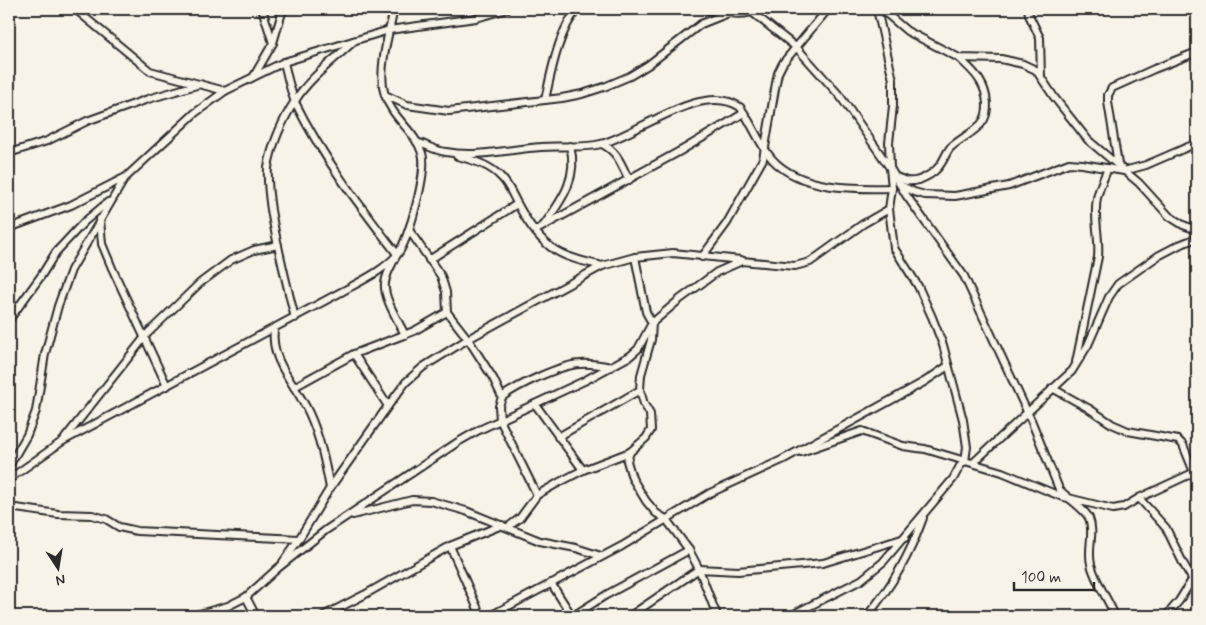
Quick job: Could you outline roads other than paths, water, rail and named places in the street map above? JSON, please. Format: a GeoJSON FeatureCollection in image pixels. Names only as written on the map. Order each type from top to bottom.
{"type":"FeatureCollection","features":[{"type":"Feature","properties":{"kind":"street"},"geometry":{"type":"LineString","coordinates":[[74,9],[101,29],[150,71],[225,91]]}},
{"type":"Feature","properties":{"kind":"street"},"geometry":{"type":"LineString","coordinates":[[262,9],[272,43]]}},
{"type":"Feature","properties":{"kind":"street"},"geometry":{"type":"LineString","coordinates":[[254,77],[272,43],[283,9]]}},
{"type":"Feature","properties":{"kind":"street"},"geometry":{"type":"LineString","coordinates":[[394,9],[383,70],[385,95],[394,114],[417,142],[422,154],[424,169],[409,230],[385,282],[385,290],[390,305],[405,335]]}},
{"type":"Feature","properties":{"kind":"street"},"geometry":{"type":"LineString","coordinates":[[9,466],[27,434],[36,411],[45,354],[58,306],[71,270],[125,178],[195,113],[225,91],[284,62],[389,30],[476,18],[506,9]]}},
{"type":"Feature","properties":{"kind":"street"},"geometry":{"type":"LineString","coordinates":[[545,100],[557,50],[565,31],[578,9]]}},
{"type":"Feature","properties":{"kind":"street"},"geometry":{"type":"LineString","coordinates":[[704,9],[731,12],[753,10],[797,48],[840,96],[964,276],[1028,414],[1056,483],[1066,498],[1082,510],[1088,518],[1091,525],[1091,564],[1115,616]]}},
{"type":"Feature","properties":{"kind":"street"},"geometry":{"type":"LineString","coordinates":[[702,257],[727,223],[760,167],[766,149],[778,73],[783,63],[828,9]]}},
{"type":"Feature","properties":{"kind":"street"},"geometry":{"type":"LineString","coordinates":[[879,9],[907,31],[959,58],[979,79],[987,104],[986,115],[981,124],[951,147],[938,169],[922,179],[914,181],[906,181],[896,177]]}},
{"type":"Feature","properties":{"kind":"street"},"geometry":{"type":"LineString","coordinates":[[790,616],[861,580],[883,562],[953,479],[965,461],[967,447],[963,420],[943,345],[918,286],[894,248],[889,209],[892,188],[890,143],[893,80],[879,9]]}},
{"type":"Feature","properties":{"kind":"street"},"geometry":{"type":"LineString","coordinates":[[1028,9],[1040,38],[1042,77]]}},
{"type":"Feature","properties":{"kind":"street"},"geometry":{"type":"LineString","coordinates":[[385,95],[407,106],[449,112],[582,94],[604,87],[641,70],[701,24],[731,12]]}},
{"type":"Feature","properties":{"kind":"street"},"geometry":{"type":"LineString","coordinates":[[295,318],[278,246],[268,186],[268,167],[281,127],[294,101],[304,88],[355,40]]}},
{"type":"Feature","properties":{"kind":"street"},"geometry":{"type":"LineString","coordinates":[[1118,164],[1108,102],[1108,95],[1112,88],[1197,52]]}},
{"type":"Feature","properties":{"kind":"street"},"geometry":{"type":"LineString","coordinates":[[959,58],[1001,59],[1023,64],[1036,70],[1054,97],[1088,140],[1139,182],[1169,216],[1183,225],[1197,230]]}},
{"type":"Feature","properties":{"kind":"street"},"geometry":{"type":"LineString","coordinates":[[284,62],[294,101],[325,154],[354,199],[397,254]]}},
{"type":"Feature","properties":{"kind":"street"},"geometry":{"type":"LineString","coordinates":[[9,153],[47,141],[87,121],[148,99],[200,84]]}},
{"type":"Feature","properties":{"kind":"street"},"geometry":{"type":"LineString","coordinates":[[445,152],[481,153],[541,146],[589,146],[602,144],[681,107],[723,100],[732,102],[744,113],[779,166],[790,173],[826,186],[849,189],[892,188]]}},
{"type":"Feature","properties":{"kind":"street"},"geometry":{"type":"LineString","coordinates":[[538,232],[744,113]]}},
{"type":"Feature","properties":{"kind":"street"},"geometry":{"type":"LineString","coordinates":[[417,142],[486,165],[500,176],[510,188],[527,220],[554,250],[565,256],[602,266]]}},
{"type":"Feature","properties":{"kind":"street"},"geometry":{"type":"LineString","coordinates":[[900,185],[924,195],[955,196],[1009,186],[1069,163],[1124,171],[1146,165],[1197,143]]}},
{"type":"Feature","properties":{"kind":"street"},"geometry":{"type":"LineString","coordinates":[[602,144],[612,149],[617,155],[629,180]]}},
{"type":"Feature","properties":{"kind":"street"},"geometry":{"type":"LineString","coordinates":[[538,232],[566,193],[572,167],[570,146]]}},
{"type":"Feature","properties":{"kind":"street"},"geometry":{"type":"LineString","coordinates":[[1075,366],[1098,257],[1097,197],[1108,168]]}},
{"type":"Feature","properties":{"kind":"street"},"geometry":{"type":"LineString","coordinates":[[9,228],[71,205],[125,178]]}},
{"type":"Feature","properties":{"kind":"street"},"geometry":{"type":"LineString","coordinates":[[9,320],[56,252],[84,222],[112,198]]}},
{"type":"Feature","properties":{"kind":"street"},"geometry":{"type":"LineString","coordinates":[[429,260],[517,204]]}},
{"type":"Feature","properties":{"kind":"street"},"geometry":{"type":"LineString","coordinates":[[278,568],[299,539],[330,488],[406,382],[423,367],[468,339],[602,266],[635,257],[673,252],[702,257],[795,266],[810,262],[863,224],[889,209]]}},
{"type":"Feature","properties":{"kind":"street"},"geometry":{"type":"LineString","coordinates":[[100,219],[102,244],[143,338],[167,386]]}},
{"type":"Feature","properties":{"kind":"street"},"geometry":{"type":"LineString","coordinates":[[409,230],[444,284],[447,312],[468,339],[502,397],[500,420],[537,495]]}},
{"type":"Feature","properties":{"kind":"street"},"geometry":{"type":"LineString","coordinates":[[973,463],[1028,414],[1075,366],[1088,345],[1109,297],[1118,284],[1158,256],[1197,238]]}},
{"type":"Feature","properties":{"kind":"street"},"geometry":{"type":"LineString","coordinates":[[63,441],[143,338],[200,283],[231,260],[254,250],[278,246]]}},
{"type":"Feature","properties":{"kind":"street"},"geometry":{"type":"LineString","coordinates":[[9,479],[63,441],[274,330],[373,274],[397,254]]}},
{"type":"Feature","properties":{"kind":"street"},"geometry":{"type":"LineString","coordinates":[[323,616],[450,546],[505,526],[520,518],[537,495],[583,470],[630,452],[646,438],[651,430],[650,414],[644,404],[640,390],[641,375],[651,340],[652,323],[646,312],[635,257]]}},
{"type":"Feature","properties":{"kind":"street"},"geometry":{"type":"LineString","coordinates":[[192,616],[228,606],[246,597],[278,568],[326,530],[458,442],[611,367],[638,350],[652,323],[699,284],[717,272],[742,260]]}},
{"type":"Feature","properties":{"kind":"street"},"geometry":{"type":"LineString","coordinates":[[294,387],[354,354],[405,335],[447,312]]}},
{"type":"Feature","properties":{"kind":"street"},"geometry":{"type":"LineString","coordinates":[[274,330],[272,342],[275,355],[309,413],[320,440],[330,488]]}},
{"type":"Feature","properties":{"kind":"street"},"geometry":{"type":"LineString","coordinates":[[354,354],[388,406]]}},
{"type":"Feature","properties":{"kind":"street"},"geometry":{"type":"LineString","coordinates":[[502,397],[539,376],[573,365],[611,367]]}},
{"type":"Feature","properties":{"kind":"street"},"geometry":{"type":"LineString","coordinates":[[490,616],[622,546],[710,493],[782,460],[924,382],[948,366]]}},
{"type":"Feature","properties":{"kind":"street"},"geometry":{"type":"LineString","coordinates":[[782,460],[862,431],[903,446],[925,449],[1002,472],[1066,498],[1113,509],[1124,507],[1138,498],[1196,471],[1183,445],[1178,440],[1128,431],[1112,424],[1052,388]]}},
{"type":"Feature","properties":{"kind":"street"},"geometry":{"type":"LineString","coordinates":[[558,437],[640,390]]}},
{"type":"Feature","properties":{"kind":"street"},"geometry":{"type":"LineString","coordinates":[[535,404],[583,470]]}},
{"type":"Feature","properties":{"kind":"street"},"geometry":{"type":"LineString","coordinates":[[630,452],[626,461],[632,478],[646,501],[656,513],[666,519],[689,550],[699,569],[716,614],[708,616]]}},
{"type":"Feature","properties":{"kind":"street"},"geometry":{"type":"LineString","coordinates":[[1138,498],[1166,528],[1176,551],[1197,587]]}},
{"type":"Feature","properties":{"kind":"street"},"geometry":{"type":"LineString","coordinates":[[346,517],[412,500],[431,501],[466,511],[540,541],[576,548],[601,556]]}},
{"type":"Feature","properties":{"kind":"street"},"geometry":{"type":"LineString","coordinates":[[9,507],[58,514],[92,515],[106,519],[119,527],[137,531],[299,539]]}},
{"type":"Feature","properties":{"kind":"street"},"geometry":{"type":"LineString","coordinates":[[867,616],[886,593],[905,562],[925,512]]}},
{"type":"Feature","properties":{"kind":"street"},"geometry":{"type":"LineString","coordinates":[[630,616],[699,569],[738,571],[824,564],[905,538]]}},
{"type":"Feature","properties":{"kind":"street"},"geometry":{"type":"LineString","coordinates":[[450,546],[481,616]]}},
{"type":"Feature","properties":{"kind":"street"},"geometry":{"type":"LineString","coordinates":[[551,584],[573,616],[606,595],[689,550]]}},
{"type":"Feature","properties":{"kind":"street"},"geometry":{"type":"LineString","coordinates":[[1166,616],[1179,601],[1192,580]]}},
{"type":"Feature","properties":{"kind":"street"},"geometry":{"type":"LineString","coordinates":[[246,597],[256,616]]}}]}
